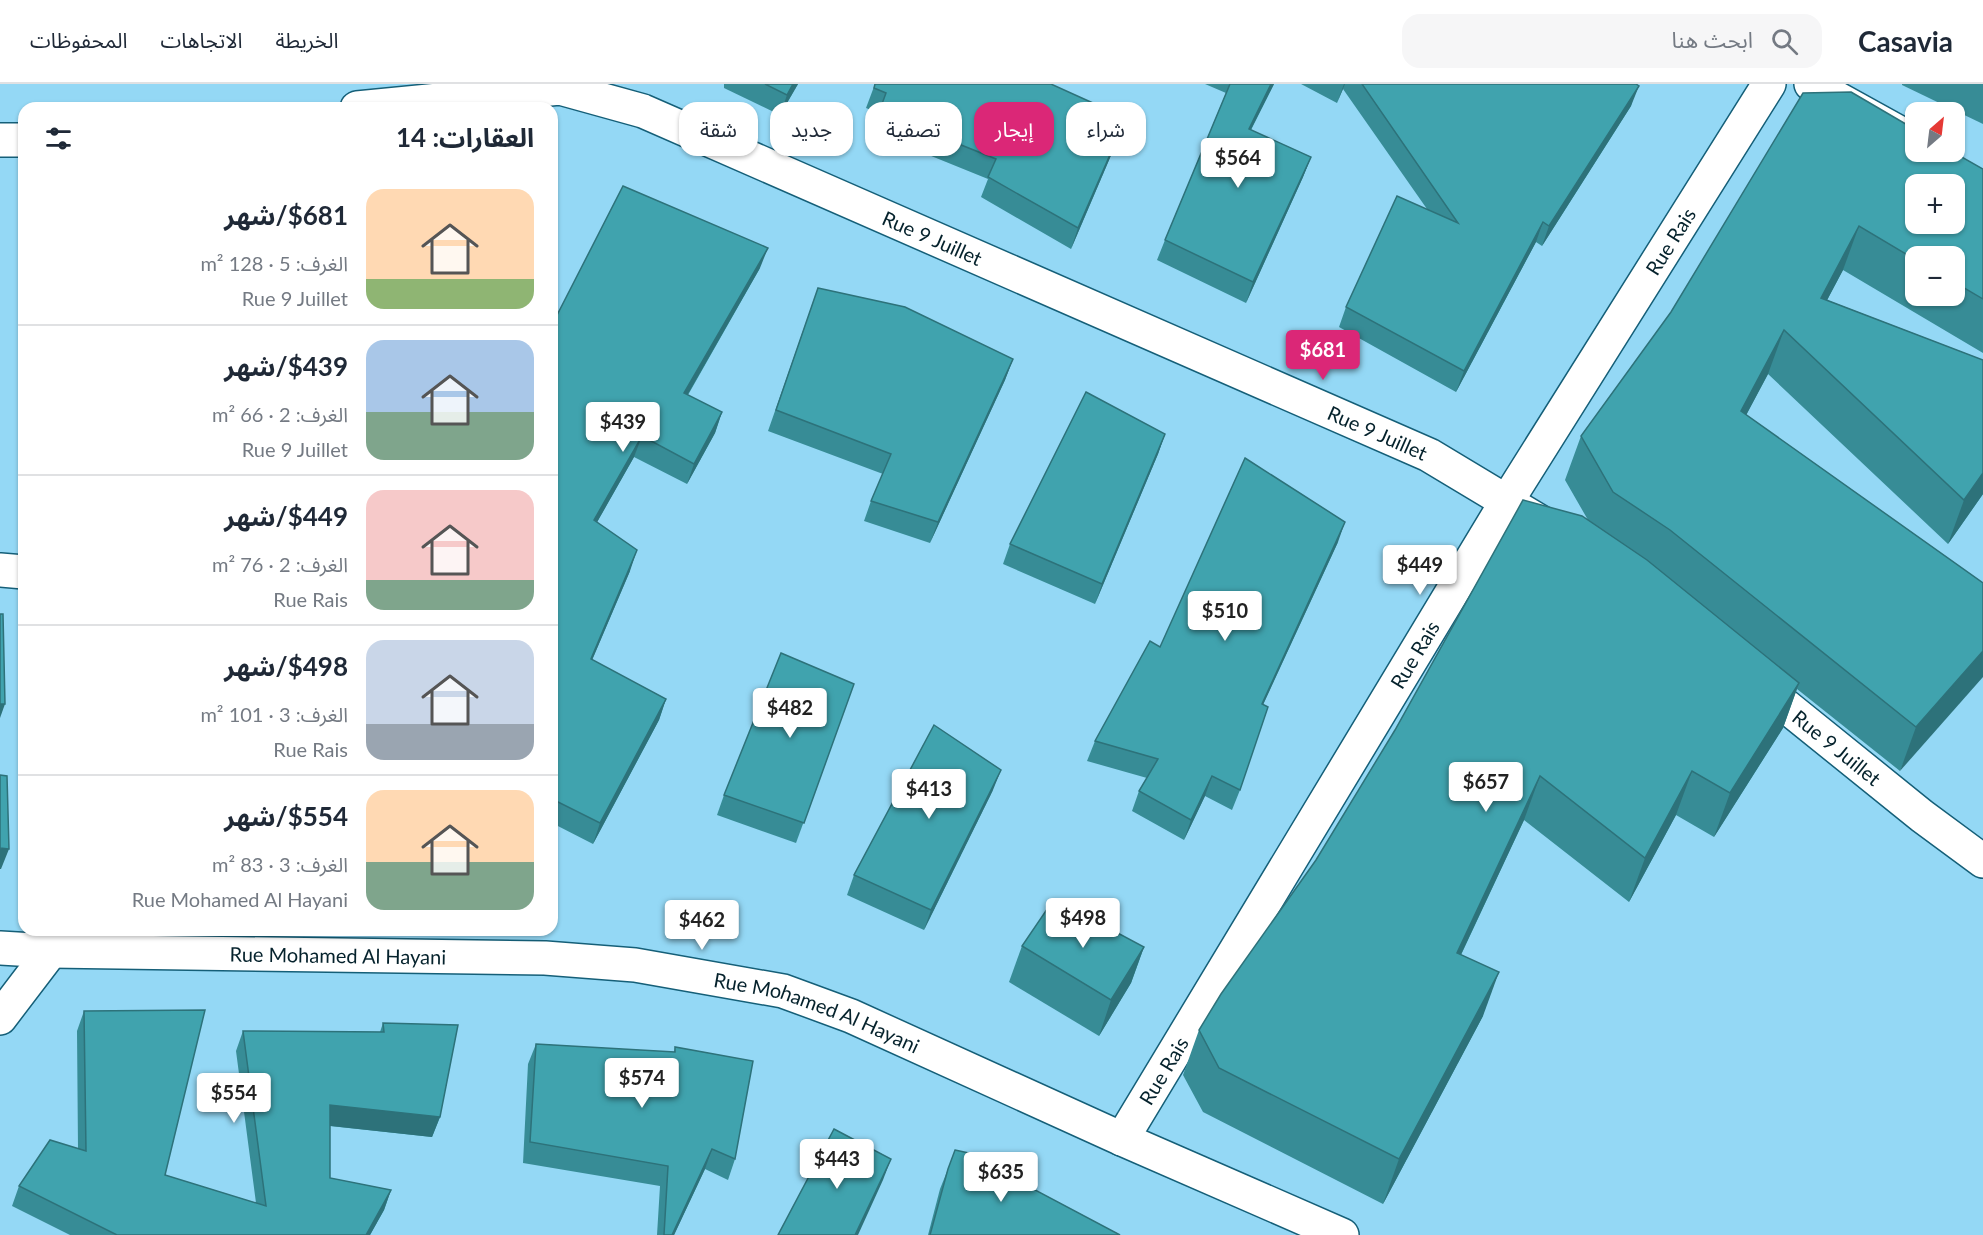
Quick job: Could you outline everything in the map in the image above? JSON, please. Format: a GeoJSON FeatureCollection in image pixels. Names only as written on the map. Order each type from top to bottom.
{"type":"FeatureCollection","features":[{"type":"Feature","properties":{"kind":"street","name":"Rue Rais"},"geometry":{"type":"LineString","coordinates":[[1122,1139],[1507,501],[1770,84]]}},
{"type":"Feature","properties":{"kind":"street"},"geometry":{"type":"LineString","coordinates":[[1811,84],[1905,136]]}},
{"type":"Feature","properties":{"kind":"street","name":"Rue 9 Juillet"},"geometry":{"type":"LineString","coordinates":[[558,94],[654,116],[1429,455],[1586,550]]}},
{"type":"Feature","properties":{"kind":"street"},"geometry":{"type":"LineString","coordinates":[[443,102],[558,94]]}},
{"type":"Feature","properties":{"kind":"street"},"geometry":{"type":"LineString","coordinates":[[0,140],[18,140]]}},
{"type":"Feature","properties":{"kind":"street"},"geometry":{"type":"LineString","coordinates":[[0,570],[18,572]]}},
{"type":"Feature","properties":{"kind":"street","name":"Rue 9 Juillet"},"geometry":{"type":"LineString","coordinates":[[1732,663],[1922,816],[1983,861]]}},
{"type":"Feature","properties":{"kind":"street","name":"Rue Mohamed Al Hayani"},"geometry":{"type":"LineString","coordinates":[[0,948],[51,951],[169,941],[545,958],[635,965],[783,991],[851,1016],[1122,1139],[1342,1235]]}},
{"type":"Feature","properties":{"kind":"street"},"geometry":{"type":"LineString","coordinates":[[0,1018],[51,951]]}},
{"type":"Feature","properties":{"kind":"building"},"geometry":{"type":"Polygon","coordinates":[[[765,84],[793,84],[787,95],[765,84]]]}},
{"type":"Feature","properties":{"kind":"building"},"geometry":{"type":"Polygon","coordinates":[[[875,84],[1051,84],[1091,102],[1066,102],[1066,156],[1109,156],[1078,228],[988,177],[996,159],[989,156],[1054,156],[1054,102],[974,102],[974,150],[962,145],[962,102],[883,102],[886,93],[874,88],[875,84]]]}},
{"type":"Feature","properties":{"kind":"building"},"geometry":{"type":"Polygon","coordinates":[[[1230,84],[1271,84],[1249,129],[1311,157],[1253,282],[1165,240],[1230,84]]]}},
{"type":"Feature","properties":{"kind":"building"},"geometry":{"type":"Polygon","coordinates":[[[1362,84],[1636,84],[1639,86],[1549,226],[1543,222],[1464,371],[1346,307],[1397,196],[1458,223],[1362,84]]]}},
{"type":"Feature","properties":{"kind":"building"},"geometry":{"type":"Polygon","coordinates":[[[1851,92],[1905,124],[1905,162],[1965,162],[1965,159],[1983,169],[1983,299],[1965,288],[1965,246],[1905,246],[1905,253],[1859,226],[1821,298],[1983,360],[1983,473],[1964,500],[1784,330],[1741,411],[1983,583],[1983,651],[1916,727],[1670,530],[1613,492],[1581,436],[1671,312],[1803,93],[1851,92]]]}},
{"type":"Feature","properties":{"kind":"building"},"geometry":{"type":"Polygon","coordinates":[[[623,186],[768,248],[684,393],[722,412],[694,464],[642,436],[594,520],[637,550],[591,659],[666,699],[600,823],[558,802],[558,313],[623,186]]]}},
{"type":"Feature","properties":{"kind":"building"},"geometry":{"type":"Polygon","coordinates":[[[818,288],[905,307],[1013,359],[938,522],[871,501],[891,454],[776,410],[818,288]]]}},
{"type":"Feature","properties":{"kind":"building"},"geometry":{"type":"Polygon","coordinates":[[[1086,392],[1165,434],[1102,584],[1010,544],[1086,392]]]}},
{"type":"Feature","properties":{"kind":"building"},"geometry":{"type":"Polygon","coordinates":[[[1245,458],[1345,522],[1262,704],[1268,707],[1240,790],[1212,776],[1191,820],[1139,791],[1158,759],[1095,741],[1150,641],[1160,647],[1245,458]]]}},
{"type":"Feature","properties":{"kind":"building"},"geometry":{"type":"Polygon","coordinates":[[[1523,500],[1582,516],[1647,560],[1799,683],[1730,793],[1692,771],[1645,858],[1540,776],[1457,953],[1499,972],[1399,1159],[1219,1068],[1199,1030],[1221,994],[1316,860],[1395,730],[1523,500]]]}},
{"type":"Feature","properties":{"kind":"building"},"geometry":{"type":"Polygon","coordinates":[[[0,614],[3,614],[5,704],[0,704],[0,614]]]}},
{"type":"Feature","properties":{"kind":"building"},"geometry":{"type":"Polygon","coordinates":[[[781,653],[854,684],[804,823],[724,795],[781,653]]]}},
{"type":"Feature","properties":{"kind":"building"},"geometry":{"type":"Polygon","coordinates":[[[934,725],[1001,770],[931,910],[854,875],[934,725]]]}},
{"type":"Feature","properties":{"kind":"building"},"geometry":{"type":"Polygon","coordinates":[[[0,775],[7,776],[9,849],[0,848],[0,775]]]}},
{"type":"Feature","properties":{"kind":"building"},"geometry":{"type":"Polygon","coordinates":[[[1054,899],[1144,947],[1111,1000],[1022,946],[1054,899]]]}},
{"type":"Feature","properties":{"kind":"building"},"geometry":{"type":"Polygon","coordinates":[[[205,1010],[165,1175],[266,1206],[243,1031],[384,1032],[383,1023],[458,1025],[440,1117],[330,1105],[330,1178],[391,1190],[366,1235],[117,1235],[19,1186],[50,1140],[86,1151],[84,1011],[205,1010]]]}},
{"type":"Feature","properties":{"kind":"building"},"geometry":{"type":"Polygon","coordinates":[[[536,1044],[675,1052],[675,1047],[753,1061],[735,1159],[712,1149],[672,1235],[664,1235],[668,1166],[530,1142],[536,1044]]]}},
{"type":"Feature","properties":{"kind":"building"},"geometry":{"type":"Polygon","coordinates":[[[834,1129],[891,1159],[855,1235],[778,1235],[834,1129]]]}},
{"type":"Feature","properties":{"kind":"building"},"geometry":{"type":"Polygon","coordinates":[[[955,1150],[1024,1165],[1018,1181],[1120,1235],[930,1235],[955,1150]]]}}]}
